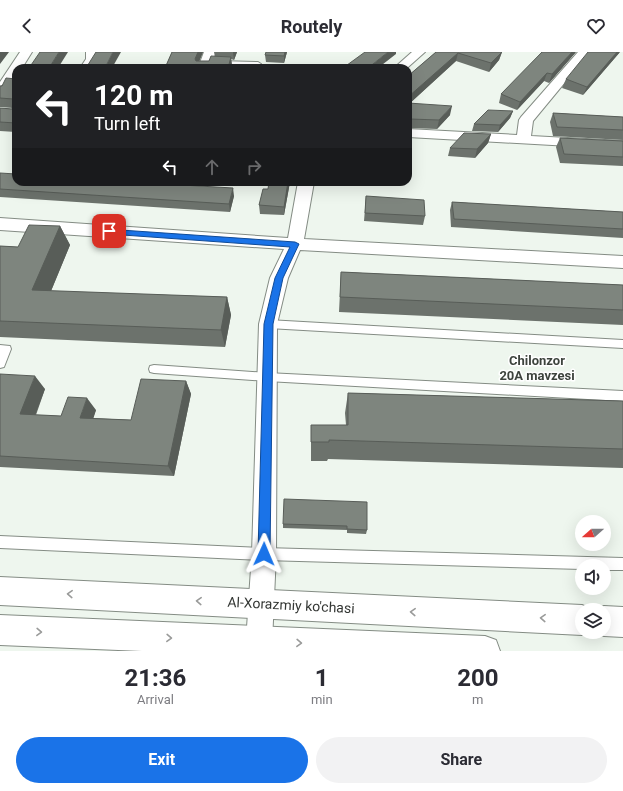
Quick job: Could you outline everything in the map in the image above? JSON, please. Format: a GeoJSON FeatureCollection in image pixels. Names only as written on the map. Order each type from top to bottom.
{"type":"FeatureCollection","features":[{"type":"Feature","properties":{"kind":"main road","name":"Al-Xorazmiy ko'chasi"},"geometry":{"type":"LineString","coordinates":[[0,591],[575,620]]}},
{"type":"Feature","properties":{"kind":"main road"},"geometry":{"type":"LineString","coordinates":[[611,621],[623,622]]}},
{"type":"Feature","properties":{"kind":"main road"},"geometry":{"type":"LineString","coordinates":[[0,630],[379,649],[485,651]]}},
{"type":"Feature","properties":{"kind":"street"},"geometry":{"type":"LineString","coordinates":[[18,64],[26,52]]}},
{"type":"Feature","properties":{"kind":"street"},"geometry":{"type":"LineString","coordinates":[[89,64],[92,59],[92,52]]}},
{"type":"Feature","properties":{"kind":"street"},"geometry":{"type":"LineString","coordinates":[[405,64],[419,52]]}},
{"type":"Feature","properties":{"kind":"street"},"geometry":{"type":"LineString","coordinates":[[523,139],[526,120],[584,52]]}},
{"type":"Feature","properties":{"kind":"street"},"geometry":{"type":"LineString","coordinates":[[0,91],[12,73]]}},
{"type":"Feature","properties":{"kind":"street"},"geometry":{"type":"LineString","coordinates":[[412,133],[623,145]]}},
{"type":"Feature","properties":{"kind":"street"},"geometry":{"type":"LineString","coordinates":[[259,642],[264,554],[268,324],[279,278],[295,244],[305,186]]}},
{"type":"Feature","properties":{"kind":"street"},"geometry":{"type":"LineString","coordinates":[[0,224],[295,244],[623,262]]}},
{"type":"Feature","properties":{"kind":"lane"},"geometry":{"type":"LineString","coordinates":[[207,61],[258,64]]}},
{"type":"Feature","properties":{"kind":"lane"},"geometry":{"type":"LineString","coordinates":[[268,324],[623,344]]}},
{"type":"Feature","properties":{"kind":"lane"},"geometry":{"type":"LineString","coordinates":[[0,349],[6,349],[0,364]]}},
{"type":"Feature","properties":{"kind":"lane"},"geometry":{"type":"LineString","coordinates":[[154,369],[267,377],[623,396]]}},
{"type":"Feature","properties":{"kind":"lane"},"geometry":{"type":"LineString","coordinates":[[0,542],[264,554],[623,564]]}},
{"type":"Feature","properties":{"kind":"building"},"geometry":{"type":"Polygon","coordinates":[[[40,52],[59,52],[52,64],[32,64],[40,52]]]}},
{"type":"Feature","properties":{"kind":"building"},"geometry":{"type":"Polygon","coordinates":[[[96,52],[113,52],[107,64],[88,64],[96,52]]]}},
{"type":"Feature","properties":{"kind":"building"},"geometry":{"type":"Polygon","coordinates":[[[172,52],[198,52],[195,59],[196,61],[209,61],[211,56],[231,57],[229,64],[167,64],[172,52]]]}},
{"type":"Feature","properties":{"kind":"building"},"geometry":{"type":"Polygon","coordinates":[[[266,52],[285,52],[284,56],[265,55],[266,52]]]}},
{"type":"Feature","properties":{"kind":"building"},"geometry":{"type":"Polygon","coordinates":[[[365,52],[388,52],[373,64],[348,64],[365,52]]]}},
{"type":"Feature","properties":{"kind":"building"},"geometry":{"type":"Polygon","coordinates":[[[436,52],[502,52],[491,63],[458,53],[412,93],[412,73],[436,52]]]}},
{"type":"Feature","properties":{"kind":"building"},"geometry":{"type":"Polygon","coordinates":[[[542,52],[572,52],[552,74],[547,73],[520,102],[501,94],[542,52]]]}},
{"type":"Feature","properties":{"kind":"building"},"geometry":{"type":"Polygon","coordinates":[[[588,52],[617,52],[587,87],[566,79],[588,52]]]}},
{"type":"Feature","properties":{"kind":"building"},"geometry":{"type":"Polygon","coordinates":[[[6,78],[12,79],[12,99],[0,98],[0,86],[2,86],[6,78]]]}},
{"type":"Feature","properties":{"kind":"building"},"geometry":{"type":"Polygon","coordinates":[[[412,103],[452,106],[439,120],[412,119],[412,103]]]}},
{"type":"Feature","properties":{"kind":"building"},"geometry":{"type":"Polygon","coordinates":[[[0,108],[12,109],[12,123],[0,122],[0,108]]]}},
{"type":"Feature","properties":{"kind":"building"},"geometry":{"type":"Polygon","coordinates":[[[488,110],[513,111],[500,125],[474,124],[488,110]]]}},
{"type":"Feature","properties":{"kind":"building"},"geometry":{"type":"Polygon","coordinates":[[[553,113],[623,117],[623,130],[557,127],[553,113]]]}},
{"type":"Feature","properties":{"kind":"building"},"geometry":{"type":"Polygon","coordinates":[[[464,133],[491,134],[477,149],[450,148],[464,133]]]}},
{"type":"Feature","properties":{"kind":"building"},"geometry":{"type":"Polygon","coordinates":[[[560,138],[623,141],[623,157],[564,154],[560,138]]]}},
{"type":"Feature","properties":{"kind":"building"},"geometry":{"type":"Polygon","coordinates":[[[0,173],[12,174],[12,186],[199,186],[233,188],[229,204],[0,189],[0,173]]]}},
{"type":"Feature","properties":{"kind":"building"},"geometry":{"type":"Polygon","coordinates":[[[268,186],[287,186],[284,207],[259,205],[263,189],[268,189],[268,186]]]}},
{"type":"Feature","properties":{"kind":"building"},"geometry":{"type":"Polygon","coordinates":[[[366,196],[424,200],[425,216],[365,213],[366,196]]]}},
{"type":"Feature","properties":{"kind":"building"},"geometry":{"type":"Polygon","coordinates":[[[452,202],[623,212],[623,229],[454,219],[452,202]]]}},
{"type":"Feature","properties":{"kind":"building"},"geometry":{"type":"Polygon","coordinates":[[[29,225],[60,226],[32,290],[227,297],[221,330],[0,321],[0,246],[18,247],[29,225]]]}},
{"type":"Feature","properties":{"kind":"building"},"geometry":{"type":"Polygon","coordinates":[[[341,272],[623,285],[623,310],[340,297],[341,272]]]}},
{"type":"Feature","properties":{"kind":"building"},"geometry":{"type":"Polygon","coordinates":[[[0,374],[35,376],[20,414],[61,416],[68,397],[87,398],[80,418],[131,420],[141,379],[186,381],[168,466],[0,456],[0,374]]]}},
{"type":"Feature","properties":{"kind":"building"},"geometry":{"type":"Polygon","coordinates":[[[348,393],[623,401],[623,449],[329,440],[329,442],[311,442],[311,425],[348,425],[348,393]]]}},
{"type":"Feature","properties":{"kind":"building"},"geometry":{"type":"Polygon","coordinates":[[[284,499],[367,502],[367,530],[347,529],[347,526],[283,524],[284,499]]]}},
{"type":"Feature","properties":{"kind":"district","name":"Chilonzor 20A mavzesi"},"geometry":{"type":"Point","coordinates":[537,368]}},
{"type":"Feature","properties":{"kind":"route"},"geometry":{"type":"LineString","coordinates":[[109,231],[295,244],[279,278],[268,324],[264,554]]}}]}
